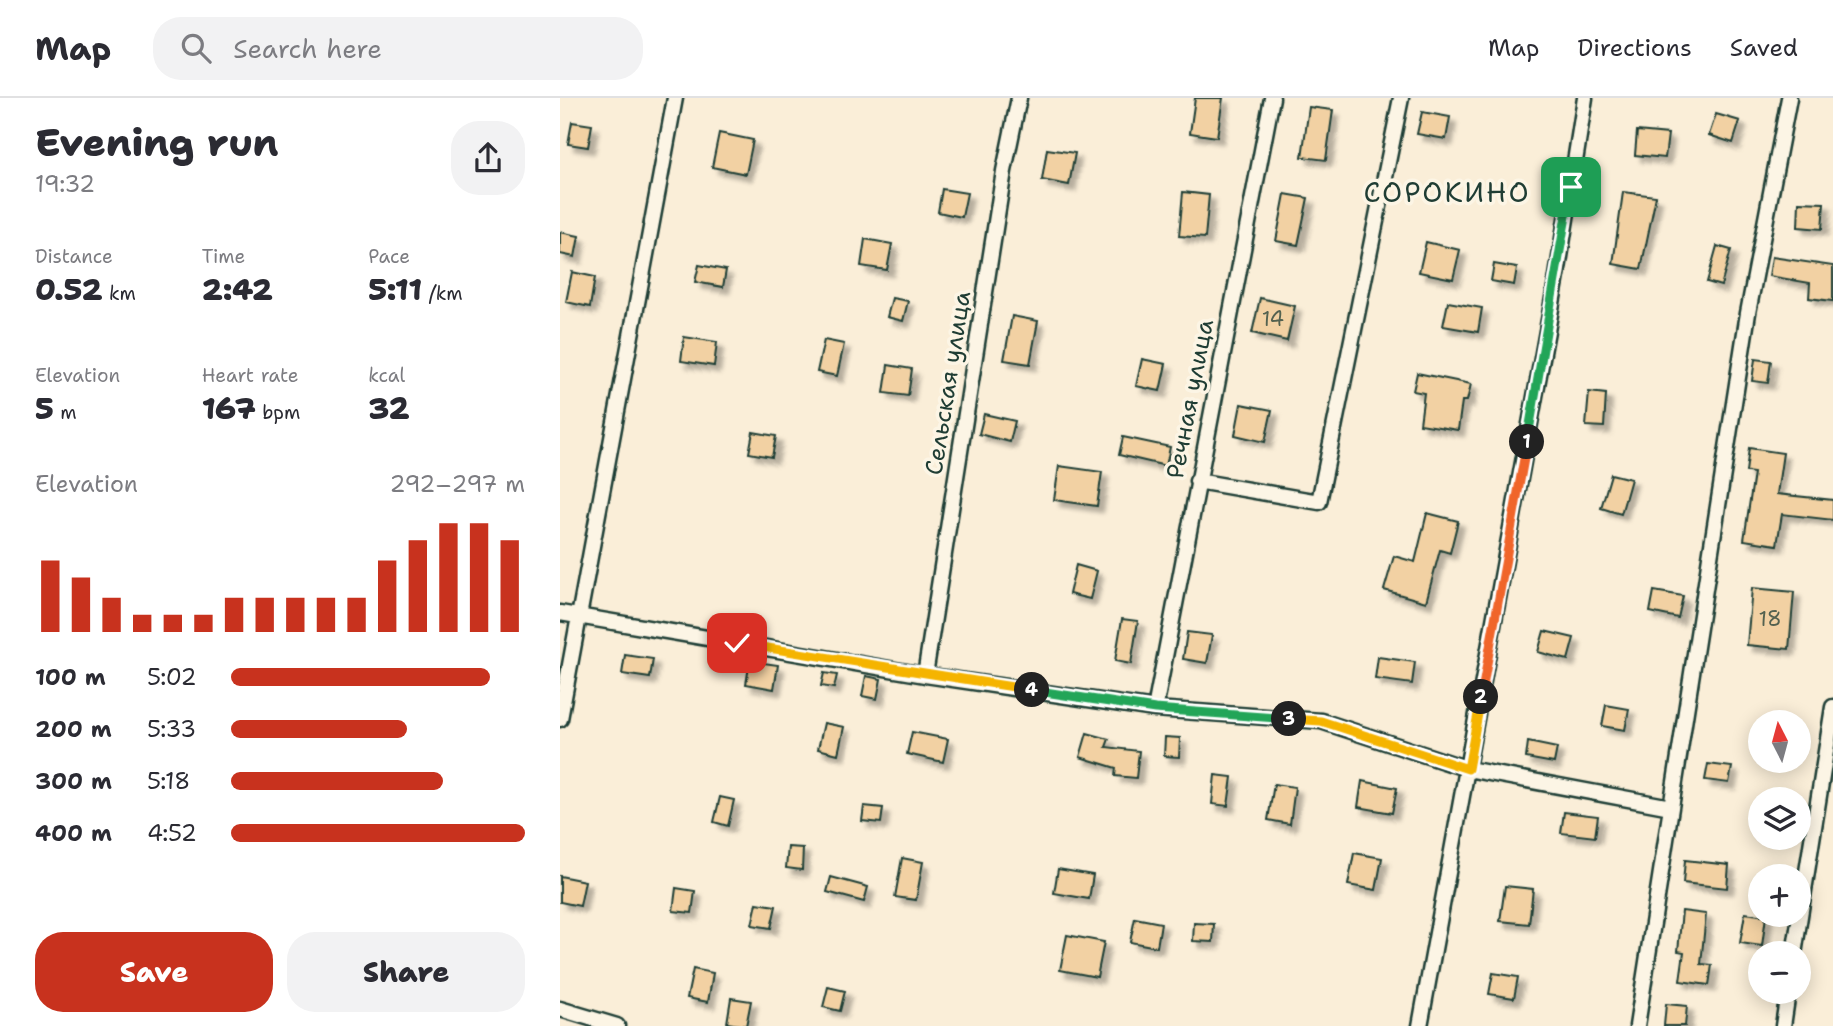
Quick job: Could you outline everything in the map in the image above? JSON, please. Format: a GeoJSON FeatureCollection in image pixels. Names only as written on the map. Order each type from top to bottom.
{"type":"FeatureCollection","features":[{"type":"Feature","properties":{"kind":"street"},"geometry":{"type":"LineString","coordinates":[[560,719],[675,98]]}},
{"type":"Feature","properties":{"kind":"street","name":"Сельская улица"},"geometry":{"type":"LineString","coordinates":[[925,675],[1004,171],[1019,98]]}},
{"type":"Feature","properties":{"kind":"street","name":"Речная улица"},"geometry":{"type":"LineString","coordinates":[[1155,709],[1272,98]]}},
{"type":"Feature","properties":{"kind":"street"},"geometry":{"type":"LineString","coordinates":[[1197,481],[1319,502],[1401,98]]}},
{"type":"Feature","properties":{"kind":"street"},"geometry":{"type":"LineString","coordinates":[[1420,1026],[1557,276],[1585,98]]}},
{"type":"Feature","properties":{"kind":"street"},"geometry":{"type":"LineString","coordinates":[[1637,1026],[1748,313],[1789,98]]}},
{"type":"Feature","properties":{"kind":"street"},"geometry":{"type":"LineString","coordinates":[[560,614],[925,675],[1155,709],[1321,721],[1468,769],[1671,807]]}},
{"type":"Feature","properties":{"kind":"street"},"geometry":{"type":"LineString","coordinates":[[1796,941],[1833,707]]}},
{"type":"Feature","properties":{"kind":"street"},"geometry":{"type":"LineString","coordinates":[[1783,1026],[1786,1004]]}},
{"type":"Feature","properties":{"kind":"street"},"geometry":{"type":"LineString","coordinates":[[560,1009],[618,1026]]}},
{"type":"Feature","properties":{"kind":"building"},"geometry":{"type":"Polygon","coordinates":[[[1195,98],[1223,98],[1217,137],[1190,133],[1195,98]]]}},
{"type":"Feature","properties":{"kind":"building"},"geometry":{"type":"Polygon","coordinates":[[[1309,107],[1333,110],[1326,160],[1302,157],[1309,107]]]}},
{"type":"Feature","properties":{"kind":"building"},"geometry":{"type":"Polygon","coordinates":[[[1422,112],[1450,117],[1446,139],[1417,134],[1422,112]]]}},
{"type":"Feature","properties":{"kind":"building"},"geometry":{"type":"Polygon","coordinates":[[[1716,114],[1740,121],[1733,143],[1709,135],[1716,114]]]}},
{"type":"Feature","properties":{"kind":"building"},"geometry":{"type":"Polygon","coordinates":[[[572,122],[592,125],[588,147],[568,144],[572,122]]]}},
{"type":"Feature","properties":{"kind":"building"},"geometry":{"type":"Polygon","coordinates":[[[1637,131],[1668,134],[1665,158],[1635,155],[1637,131]]]}},
{"type":"Feature","properties":{"kind":"building"},"geometry":{"type":"Polygon","coordinates":[[[719,133],[753,140],[746,174],[712,167],[719,133]]]}},
{"type":"Feature","properties":{"kind":"building"},"geometry":{"type":"Polygon","coordinates":[[[1047,149],[1075,153],[1069,185],[1042,180],[1047,149]]]}},
{"type":"Feature","properties":{"kind":"building"},"geometry":{"type":"Polygon","coordinates":[[[942,189],[967,193],[962,217],[938,212],[942,189]]]}},
{"type":"Feature","properties":{"kind":"building"},"geometry":{"type":"Polygon","coordinates":[[[1183,192],[1209,195],[1205,238],[1179,236],[1183,192]]]}},
{"type":"Feature","properties":{"kind":"building"},"geometry":{"type":"Polygon","coordinates":[[[1623,192],[1656,196],[1641,269],[1613,264],[1623,192]]]}},
{"type":"Feature","properties":{"kind":"building"},"geometry":{"type":"Polygon","coordinates":[[[1285,194],[1308,198],[1298,245],[1276,241],[1285,194]]]}},
{"type":"Feature","properties":{"kind":"building"},"geometry":{"type":"Polygon","coordinates":[[[1799,202],[1824,203],[1822,229],[1798,227],[1799,202]]]}},
{"type":"Feature","properties":{"kind":"building"},"geometry":{"type":"Polygon","coordinates":[[[560,232],[579,236],[575,257],[560,254],[560,232]]]}},
{"type":"Feature","properties":{"kind":"building"},"geometry":{"type":"Polygon","coordinates":[[[865,239],[892,244],[887,270],[861,266],[865,239]]]}},
{"type":"Feature","properties":{"kind":"building"},"geometry":{"type":"Polygon","coordinates":[[[1426,242],[1460,250],[1453,279],[1419,272],[1426,242]]]}},
{"type":"Feature","properties":{"kind":"building"},"geometry":{"type":"Polygon","coordinates":[[[1717,246],[1731,250],[1721,286],[1707,282],[1717,246]]]}},
{"type":"Feature","properties":{"kind":"building"},"geometry":{"type":"Polygon","coordinates":[[[1772,257],[1833,266],[1833,301],[1809,298],[1810,283],[1769,276],[1772,257]]]}},
{"type":"Feature","properties":{"kind":"building"},"geometry":{"type":"Polygon","coordinates":[[[1494,264],[1517,268],[1514,285],[1491,281],[1494,264]]]}},
{"type":"Feature","properties":{"kind":"building"},"geometry":{"type":"Polygon","coordinates":[[[699,265],[726,270],[723,287],[695,282],[699,265]]]}},
{"type":"Feature","properties":{"kind":"building"},"geometry":{"type":"Polygon","coordinates":[[[572,272],[595,277],[590,307],[566,302],[572,272]]]}},
{"type":"Feature","properties":{"kind":"building"},"geometry":{"type":"Polygon","coordinates":[[[892,298],[908,301],[903,321],[887,317],[892,298]]]}},
{"type":"Feature","properties":{"kind":"building"},"geometry":{"type":"Polygon","coordinates":[[[1260,298],[1295,306],[1287,341],[1252,333],[1260,298]]]}},
{"type":"Feature","properties":{"kind":"building"},"geometry":{"type":"Polygon","coordinates":[[[1448,302],[1482,308],[1478,332],[1443,326],[1448,302]]]}},
{"type":"Feature","properties":{"kind":"building"},"geometry":{"type":"Polygon","coordinates":[[[1012,316],[1038,321],[1030,364],[1004,360],[1012,316]]]}},
{"type":"Feature","properties":{"kind":"building"},"geometry":{"type":"Polygon","coordinates":[[[684,337],[717,342],[714,366],[681,361],[684,337]]]}},
{"type":"Feature","properties":{"kind":"building"},"geometry":{"type":"Polygon","coordinates":[[[824,340],[844,344],[837,376],[817,372],[824,340]]]}},
{"type":"Feature","properties":{"kind":"building"},"geometry":{"type":"Polygon","coordinates":[[[1142,359],[1166,364],[1160,391],[1136,386],[1142,359]]]}},
{"type":"Feature","properties":{"kind":"building"},"geometry":{"type":"Polygon","coordinates":[[[1755,359],[1771,361],[1768,383],[1752,381],[1755,359]]]}},
{"type":"Feature","properties":{"kind":"building"},"geometry":{"type":"Polygon","coordinates":[[[888,365],[912,369],[908,396],[884,393],[888,365]]]}},
{"type":"Feature","properties":{"kind":"building"},"geometry":{"type":"Polygon","coordinates":[[[1417,373],[1471,384],[1467,401],[1462,401],[1458,430],[1420,424],[1424,393],[1413,391],[1417,373]]]}},
{"type":"Feature","properties":{"kind":"building"},"geometry":{"type":"Polygon","coordinates":[[[1589,392],[1606,394],[1604,427],[1586,426],[1589,392]]]}},
{"type":"Feature","properties":{"kind":"building"},"geometry":{"type":"Polygon","coordinates":[[[1241,404],[1272,410],[1265,442],[1235,435],[1241,404]]]}},
{"type":"Feature","properties":{"kind":"building"},"geometry":{"type":"Polygon","coordinates":[[[984,414],[1015,421],[1010,442],[979,434],[984,414]]]}},
{"type":"Feature","properties":{"kind":"building"},"geometry":{"type":"Polygon","coordinates":[[[753,432],[776,436],[772,457],[749,453],[753,432]]]}},
{"type":"Feature","properties":{"kind":"building"},"geometry":{"type":"Polygon","coordinates":[[[1123,437],[1170,447],[1166,466],[1119,455],[1123,437]]]}},
{"type":"Feature","properties":{"kind":"building"},"geometry":{"type":"Polygon","coordinates":[[[1749,448],[1783,453],[1777,494],[1833,500],[1833,520],[1782,514],[1777,545],[1744,540],[1754,473],[1746,472],[1749,448]]]}},
{"type":"Feature","properties":{"kind":"building"},"geometry":{"type":"Polygon","coordinates":[[[1059,466],[1102,472],[1097,506],[1054,500],[1059,466]]]}},
{"type":"Feature","properties":{"kind":"building"},"geometry":{"type":"Polygon","coordinates":[[[1611,474],[1631,479],[1621,514],[1601,508],[1611,474]]]}},
{"type":"Feature","properties":{"kind":"building"},"geometry":{"type":"Polygon","coordinates":[[[1427,513],[1458,521],[1450,553],[1440,550],[1426,602],[1384,590],[1394,556],[1415,562],[1427,513]]]}},
{"type":"Feature","properties":{"kind":"building"},"geometry":{"type":"Polygon","coordinates":[[[1076,565],[1097,571],[1090,599],[1069,594],[1076,565]]]}},
{"type":"Feature","properties":{"kind":"building"},"geometry":{"type":"Polygon","coordinates":[[[1752,588],[1794,592],[1789,649],[1747,645],[1752,588]]]}},
{"type":"Feature","properties":{"kind":"building"},"geometry":{"type":"Polygon","coordinates":[[[1654,591],[1683,596],[1678,618],[1650,612],[1654,591]]]}},
{"type":"Feature","properties":{"kind":"building"},"geometry":{"type":"Polygon","coordinates":[[[1122,619],[1138,621],[1131,664],[1115,661],[1122,619]]]}},
{"type":"Feature","properties":{"kind":"building"},"geometry":{"type":"Polygon","coordinates":[[[1544,631],[1574,638],[1568,660],[1538,652],[1544,631]]]}},
{"type":"Feature","properties":{"kind":"building"},"geometry":{"type":"Polygon","coordinates":[[[1187,632],[1212,635],[1207,663],[1183,659],[1187,632]]]}},
{"type":"Feature","properties":{"kind":"building"},"geometry":{"type":"Polygon","coordinates":[[[625,655],[653,659],[650,678],[622,674],[625,655]]]}},
{"type":"Feature","properties":{"kind":"building"},"geometry":{"type":"Polygon","coordinates":[[[1378,657],[1415,662],[1412,684],[1375,679],[1378,657]]]}},
{"type":"Feature","properties":{"kind":"building"},"geometry":{"type":"Polygon","coordinates":[[[750,661],[778,665],[774,689],[746,684],[750,661]]]}},
{"type":"Feature","properties":{"kind":"building"},"geometry":{"type":"Polygon","coordinates":[[[824,673],[837,675],[834,688],[821,686],[824,673]]]}},
{"type":"Feature","properties":{"kind":"building"},"geometry":{"type":"Polygon","coordinates":[[[866,676],[881,679],[877,699],[862,696],[866,676]]]}},
{"type":"Feature","properties":{"kind":"building"},"geometry":{"type":"Polygon","coordinates":[[[1606,705],[1629,709],[1625,730],[1602,726],[1606,705]]]}},
{"type":"Feature","properties":{"kind":"building"},"geometry":{"type":"Polygon","coordinates":[[[824,723],[844,727],[838,754],[818,749],[824,723]]]}},
{"type":"Feature","properties":{"kind":"building"},"geometry":{"type":"Polygon","coordinates":[[[912,732],[948,739],[943,762],[907,754],[912,732]]]}},
{"type":"Feature","properties":{"kind":"building"},"geometry":{"type":"Polygon","coordinates":[[[1087,733],[1109,739],[1106,747],[1139,751],[1136,778],[1115,776],[1116,768],[1080,757],[1087,733]]]}},
{"type":"Feature","properties":{"kind":"building"},"geometry":{"type":"Polygon","coordinates":[[[1165,737],[1180,738],[1179,757],[1164,756],[1165,737]]]}},
{"type":"Feature","properties":{"kind":"building"},"geometry":{"type":"Polygon","coordinates":[[[1528,742],[1557,748],[1554,763],[1526,758],[1528,742]]]}},
{"type":"Feature","properties":{"kind":"building"},"geometry":{"type":"Polygon","coordinates":[[[1708,764],[1732,767],[1729,783],[1705,780],[1708,764]]]}},
{"type":"Feature","properties":{"kind":"building"},"geometry":{"type":"Polygon","coordinates":[[[1215,775],[1232,777],[1228,806],[1212,804],[1215,775]]]}},
{"type":"Feature","properties":{"kind":"building"},"geometry":{"type":"Polygon","coordinates":[[[1362,781],[1397,788],[1392,813],[1358,807],[1362,781]]]}},
{"type":"Feature","properties":{"kind":"building"},"geometry":{"type":"Polygon","coordinates":[[[1274,784],[1295,787],[1290,824],[1268,820],[1274,784]]]}},
{"type":"Feature","properties":{"kind":"building"},"geometry":{"type":"Polygon","coordinates":[[[720,797],[734,800],[728,826],[714,822],[720,797]]]}},
{"type":"Feature","properties":{"kind":"building"},"geometry":{"type":"Polygon","coordinates":[[[864,806],[883,808],[881,823],[862,821],[864,806]]]}},
{"type":"Feature","properties":{"kind":"building"},"geometry":{"type":"Polygon","coordinates":[[[1564,812],[1598,816],[1595,837],[1561,833],[1564,812]]]}},
{"type":"Feature","properties":{"kind":"building"},"geometry":{"type":"Polygon","coordinates":[[[788,847],[803,848],[802,870],[786,868],[788,847]]]}},
{"type":"Feature","properties":{"kind":"building"},"geometry":{"type":"Polygon","coordinates":[[[1354,853],[1382,858],[1376,890],[1348,885],[1354,853]]]}},
{"type":"Feature","properties":{"kind":"building"},"geometry":{"type":"Polygon","coordinates":[[[902,858],[923,862],[916,900],[895,897],[902,858]]]}},
{"type":"Feature","properties":{"kind":"building"},"geometry":{"type":"Polygon","coordinates":[[[1685,860],[1729,865],[1727,888],[1683,883],[1685,860]]]}},
{"type":"Feature","properties":{"kind":"building"},"geometry":{"type":"Polygon","coordinates":[[[1058,869],[1093,875],[1089,899],[1054,893],[1058,869]]]}},
{"type":"Feature","properties":{"kind":"building"},"geometry":{"type":"Polygon","coordinates":[[[560,876],[585,881],[580,906],[560,902],[560,876]]]}},
{"type":"Feature","properties":{"kind":"building"},"geometry":{"type":"Polygon","coordinates":[[[831,877],[868,887],[864,902],[827,892],[831,877]]]}},
{"type":"Feature","properties":{"kind":"building"},"geometry":{"type":"Polygon","coordinates":[[[1505,886],[1533,889],[1529,924],[1500,921],[1505,886]]]}},
{"type":"Feature","properties":{"kind":"building"},"geometry":{"type":"Polygon","coordinates":[[[676,888],[695,891],[692,913],[673,911],[676,888]]]}},
{"type":"Feature","properties":{"kind":"building"},"geometry":{"type":"Polygon","coordinates":[[[757,903],[776,906],[771,928],[752,925],[757,903]]]}},
{"type":"Feature","properties":{"kind":"building"},"geometry":{"type":"Polygon","coordinates":[[[1682,911],[1706,914],[1701,964],[1712,965],[1709,985],[1680,981],[1684,952],[1678,951],[1682,911]]]}},
{"type":"Feature","properties":{"kind":"building"},"geometry":{"type":"Polygon","coordinates":[[[1745,913],[1748,913],[1748,927],[1765,927],[1763,941],[1740,943],[1745,913]]]}},
{"type":"Feature","properties":{"kind":"building"},"geometry":{"type":"Polygon","coordinates":[[[1135,918],[1161,923],[1157,947],[1130,942],[1135,918]]]}},
{"type":"Feature","properties":{"kind":"building"},"geometry":{"type":"Polygon","coordinates":[[[1194,923],[1214,924],[1213,942],[1193,941],[1194,923]]]}},
{"type":"Feature","properties":{"kind":"building"},"geometry":{"type":"Polygon","coordinates":[[[1067,935],[1104,942],[1097,977],[1060,970],[1067,935]]]}},
{"type":"Feature","properties":{"kind":"building"},"geometry":{"type":"Polygon","coordinates":[[[693,969],[713,973],[708,1002],[687,998],[693,969]]]}},
{"type":"Feature","properties":{"kind":"building"},"geometry":{"type":"Polygon","coordinates":[[[1493,973],[1518,977],[1514,998],[1489,994],[1493,973]]]}},
{"type":"Feature","properties":{"kind":"building"},"geometry":{"type":"Polygon","coordinates":[[[828,987],[845,991],[840,1011],[823,1007],[828,987]]]}},
{"type":"Feature","properties":{"kind":"building"},"geometry":{"type":"Polygon","coordinates":[[[731,998],[751,1001],[746,1026],[727,1023],[731,998]]]}},
{"type":"Feature","properties":{"kind":"building"},"geometry":{"type":"Polygon","coordinates":[[[1666,1004],[1687,1006],[1685,1026],[1664,1026],[1666,1004]]]}},
{"type":"Feature","properties":{"kind":"district","name":"СОРОКИНО"},"geometry":{"type":"Point","coordinates":[1447,192]}},
{"type":"Feature","properties":{"kind":"route"},"geometry":{"type":"LineString","coordinates":[[737,643],[925,675],[1155,709],[1321,721],[1468,769],[1571,187]]}}]}
